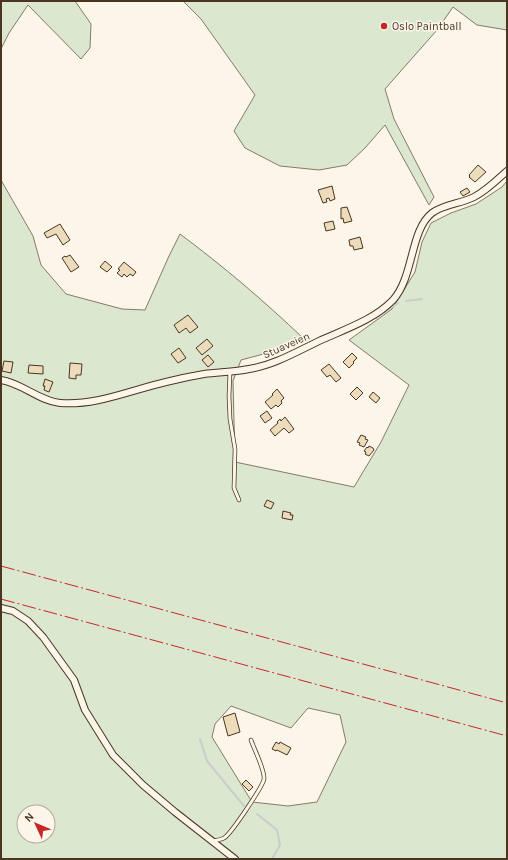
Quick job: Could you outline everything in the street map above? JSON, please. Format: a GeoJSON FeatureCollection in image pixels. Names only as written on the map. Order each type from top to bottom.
{"type":"FeatureCollection","features":[{"type":"Feature","properties":{"kind":"street","name":"Stuaveien"},"geometry":{"type":"LineString","coordinates":[[1,380],[10,382],[54,402],[76,403],[120,395],[202,374],[249,370],[270,364],[361,322],[385,307],[392,301],[402,286],[420,229],[429,216],[440,208],[474,197],[495,182],[507,171]]}},
{"type":"Feature","properties":{"kind":"street"},"geometry":{"type":"LineString","coordinates":[[1,608],[13,611],[28,620],[43,637],[74,680],[85,710],[113,755],[143,785],[235,859]]}},
{"type":"Feature","properties":{"kind":"lane"},"geometry":{"type":"LineString","coordinates":[[230,371],[230,419],[235,449],[234,488],[240,500]]}},
{"type":"Feature","properties":{"kind":"lane"},"geometry":{"type":"LineString","coordinates":[[212,841],[225,838],[234,828],[264,779],[262,767],[251,740]]}},
{"type":"Feature","properties":{"kind":"green space"},"geometry":{"type":"Polygon","coordinates":[[[1,1],[75,1],[91,24],[90,48],[81,59],[28,5],[9,33],[1,49],[1,1]]]}},
{"type":"Feature","properties":{"kind":"green space"},"geometry":{"type":"Polygon","coordinates":[[[183,1],[507,1],[507,30],[477,25],[453,7],[437,30],[385,89],[394,119],[434,197],[429,205],[385,125],[365,148],[347,165],[319,170],[280,166],[245,148],[234,131],[255,95],[201,19],[183,1]]]}},
{"type":"Feature","properties":{"kind":"green space"},"geometry":{"type":"Polygon","coordinates":[[[1,180],[33,236],[41,265],[66,294],[122,309],[145,310],[180,234],[228,271],[258,297],[303,338],[271,352],[241,360],[233,381],[235,462],[354,487],[381,442],[409,385],[349,340],[392,309],[415,272],[422,242],[431,223],[451,213],[476,204],[502,187],[507,181],[507,859],[1,859],[1,180]],[[231,706],[215,724],[212,737],[252,802],[288,806],[317,802],[346,742],[340,715],[308,708],[291,728],[231,706]]]}},
{"type":"Feature","properties":{"kind":"building"},"geometry":{"type":"Polygon","coordinates":[[[478,165],[486,172],[475,182],[469,177],[469,175],[478,165]]]}},
{"type":"Feature","properties":{"kind":"building"},"geometry":{"type":"Polygon","coordinates":[[[332,186],[335,199],[330,201],[329,198],[326,199],[327,202],[323,203],[318,190],[332,186]]]}},
{"type":"Feature","properties":{"kind":"building"},"geometry":{"type":"Polygon","coordinates":[[[467,188],[470,192],[463,196],[460,192],[467,188]]]}},
{"type":"Feature","properties":{"kind":"building"},"geometry":{"type":"Polygon","coordinates":[[[347,207],[352,221],[344,223],[343,218],[341,219],[341,208],[347,207]]]}},
{"type":"Feature","properties":{"kind":"building"},"geometry":{"type":"Polygon","coordinates":[[[333,221],[335,229],[326,231],[324,223],[333,221]]]}},
{"type":"Feature","properties":{"kind":"building"},"geometry":{"type":"Polygon","coordinates":[[[60,224],[70,240],[63,245],[56,234],[47,238],[44,233],[60,224]]]}},
{"type":"Feature","properties":{"kind":"building"},"geometry":{"type":"Polygon","coordinates":[[[360,237],[363,248],[354,250],[353,246],[350,246],[349,240],[360,237]]]}},
{"type":"Feature","properties":{"kind":"building"},"geometry":{"type":"Polygon","coordinates":[[[70,255],[79,267],[71,272],[62,258],[70,255]]]}},
{"type":"Feature","properties":{"kind":"building"},"geometry":{"type":"Polygon","coordinates":[[[105,261],[112,267],[107,272],[100,267],[105,261]]]}},
{"type":"Feature","properties":{"kind":"building"},"geometry":{"type":"Polygon","coordinates":[[[124,262],[136,272],[133,276],[130,274],[127,277],[124,274],[122,277],[117,273],[120,270],[118,269],[124,262]]]}},
{"type":"Feature","properties":{"kind":"building"},"geometry":{"type":"Polygon","coordinates":[[[188,315],[198,327],[190,333],[186,328],[179,333],[174,325],[188,315]]]}},
{"type":"Feature","properties":{"kind":"building"},"geometry":{"type":"Polygon","coordinates":[[[207,339],[213,346],[202,355],[196,348],[207,339]]]}},
{"type":"Feature","properties":{"kind":"building"},"geometry":{"type":"Polygon","coordinates":[[[179,348],[186,358],[178,363],[171,354],[179,348]]]}},
{"type":"Feature","properties":{"kind":"building"},"geometry":{"type":"Polygon","coordinates":[[[352,353],[357,358],[349,368],[343,362],[352,353]]]}},
{"type":"Feature","properties":{"kind":"building"},"geometry":{"type":"Polygon","coordinates":[[[208,355],[214,362],[208,367],[202,360],[208,355]]]}},
{"type":"Feature","properties":{"kind":"building"},"geometry":{"type":"Polygon","coordinates":[[[4,361],[13,362],[11,373],[2,371],[4,361]]]}},
{"type":"Feature","properties":{"kind":"building"},"geometry":{"type":"Polygon","coordinates":[[[70,363],[82,364],[81,375],[76,375],[76,379],[69,378],[70,363]]]}},
{"type":"Feature","properties":{"kind":"building"},"geometry":{"type":"Polygon","coordinates":[[[329,364],[341,378],[336,382],[330,375],[327,377],[321,370],[329,364]]]}},
{"type":"Feature","properties":{"kind":"building"},"geometry":{"type":"Polygon","coordinates":[[[29,365],[43,366],[43,374],[28,373],[29,365]]]}},
{"type":"Feature","properties":{"kind":"building"},"geometry":{"type":"Polygon","coordinates":[[[45,379],[53,382],[49,392],[44,390],[45,386],[43,386],[45,379]]]}},
{"type":"Feature","properties":{"kind":"building"},"geometry":{"type":"Polygon","coordinates":[[[357,387],[363,393],[356,400],[350,394],[357,387]]]}},
{"type":"Feature","properties":{"kind":"building"},"geometry":{"type":"Polygon","coordinates":[[[277,389],[284,398],[278,407],[276,405],[271,409],[265,402],[277,389]]]}},
{"type":"Feature","properties":{"kind":"building"},"geometry":{"type":"Polygon","coordinates":[[[373,392],[380,398],[376,403],[369,397],[373,392]]]}},
{"type":"Feature","properties":{"kind":"building"},"geometry":{"type":"Polygon","coordinates":[[[267,411],[272,418],[265,423],[260,416],[267,411]]]}},
{"type":"Feature","properties":{"kind":"building"},"geometry":{"type":"Polygon","coordinates":[[[285,417],[294,429],[289,433],[284,428],[275,436],[270,430],[278,423],[277,422],[280,419],[281,421],[285,417]]]}},
{"type":"Feature","properties":{"kind":"building"},"geometry":{"type":"Polygon","coordinates":[[[361,435],[366,437],[365,439],[368,440],[364,447],[359,445],[360,443],[357,442],[361,435]]]}},
{"type":"Feature","properties":{"kind":"building"},"geometry":{"type":"Polygon","coordinates":[[[369,446],[374,450],[369,456],[365,454],[366,452],[364,451],[369,446]]]}},
{"type":"Feature","properties":{"kind":"building"},"geometry":{"type":"Polygon","coordinates":[[[267,500],[274,503],[271,509],[264,506],[267,500]]]}},
{"type":"Feature","properties":{"kind":"building"},"geometry":{"type":"Polygon","coordinates":[[[283,511],[293,515],[292,520],[282,518],[283,511]]]}},
{"type":"Feature","properties":{"kind":"building"},"geometry":{"type":"Polygon","coordinates":[[[235,713],[240,732],[228,736],[223,717],[235,713]]]}},
{"type":"Feature","properties":{"kind":"building"},"geometry":{"type":"Polygon","coordinates":[[[276,742],[279,744],[280,742],[291,748],[287,755],[272,749],[276,742]]]}},
{"type":"Feature","properties":{"kind":"building"},"geometry":{"type":"Polygon","coordinates":[[[246,780],[253,787],[249,791],[242,784],[246,780]]]}},
{"type":"Feature","properties":{"kind":"waterway"},"geometry":{"type":"LineString","coordinates":[[406,301],[422,299]]}},
{"type":"Feature","properties":{"kind":"waterway"},"geometry":{"type":"LineString","coordinates":[[376,318],[398,303]]}},
{"type":"Feature","properties":{"kind":"waterway"},"geometry":{"type":"LineString","coordinates":[[200,739],[207,761],[244,806]]}},
{"type":"Feature","properties":{"kind":"waterway"},"geometry":{"type":"LineString","coordinates":[[257,814],[277,830],[280,845],[272,859]]}},
{"type":"Feature","properties":{"kind":"power"},"geometry":{"type":"LineString","coordinates":[[1,566],[507,703]]}},
{"type":"Feature","properties":{"kind":"power"},"geometry":{"type":"LineString","coordinates":[[1,599],[507,736]]}},
{"type":"Feature","properties":{"kind":"place","name":"Oslo Paintball"},"geometry":{"type":"Point","coordinates":[384,26]}}]}
